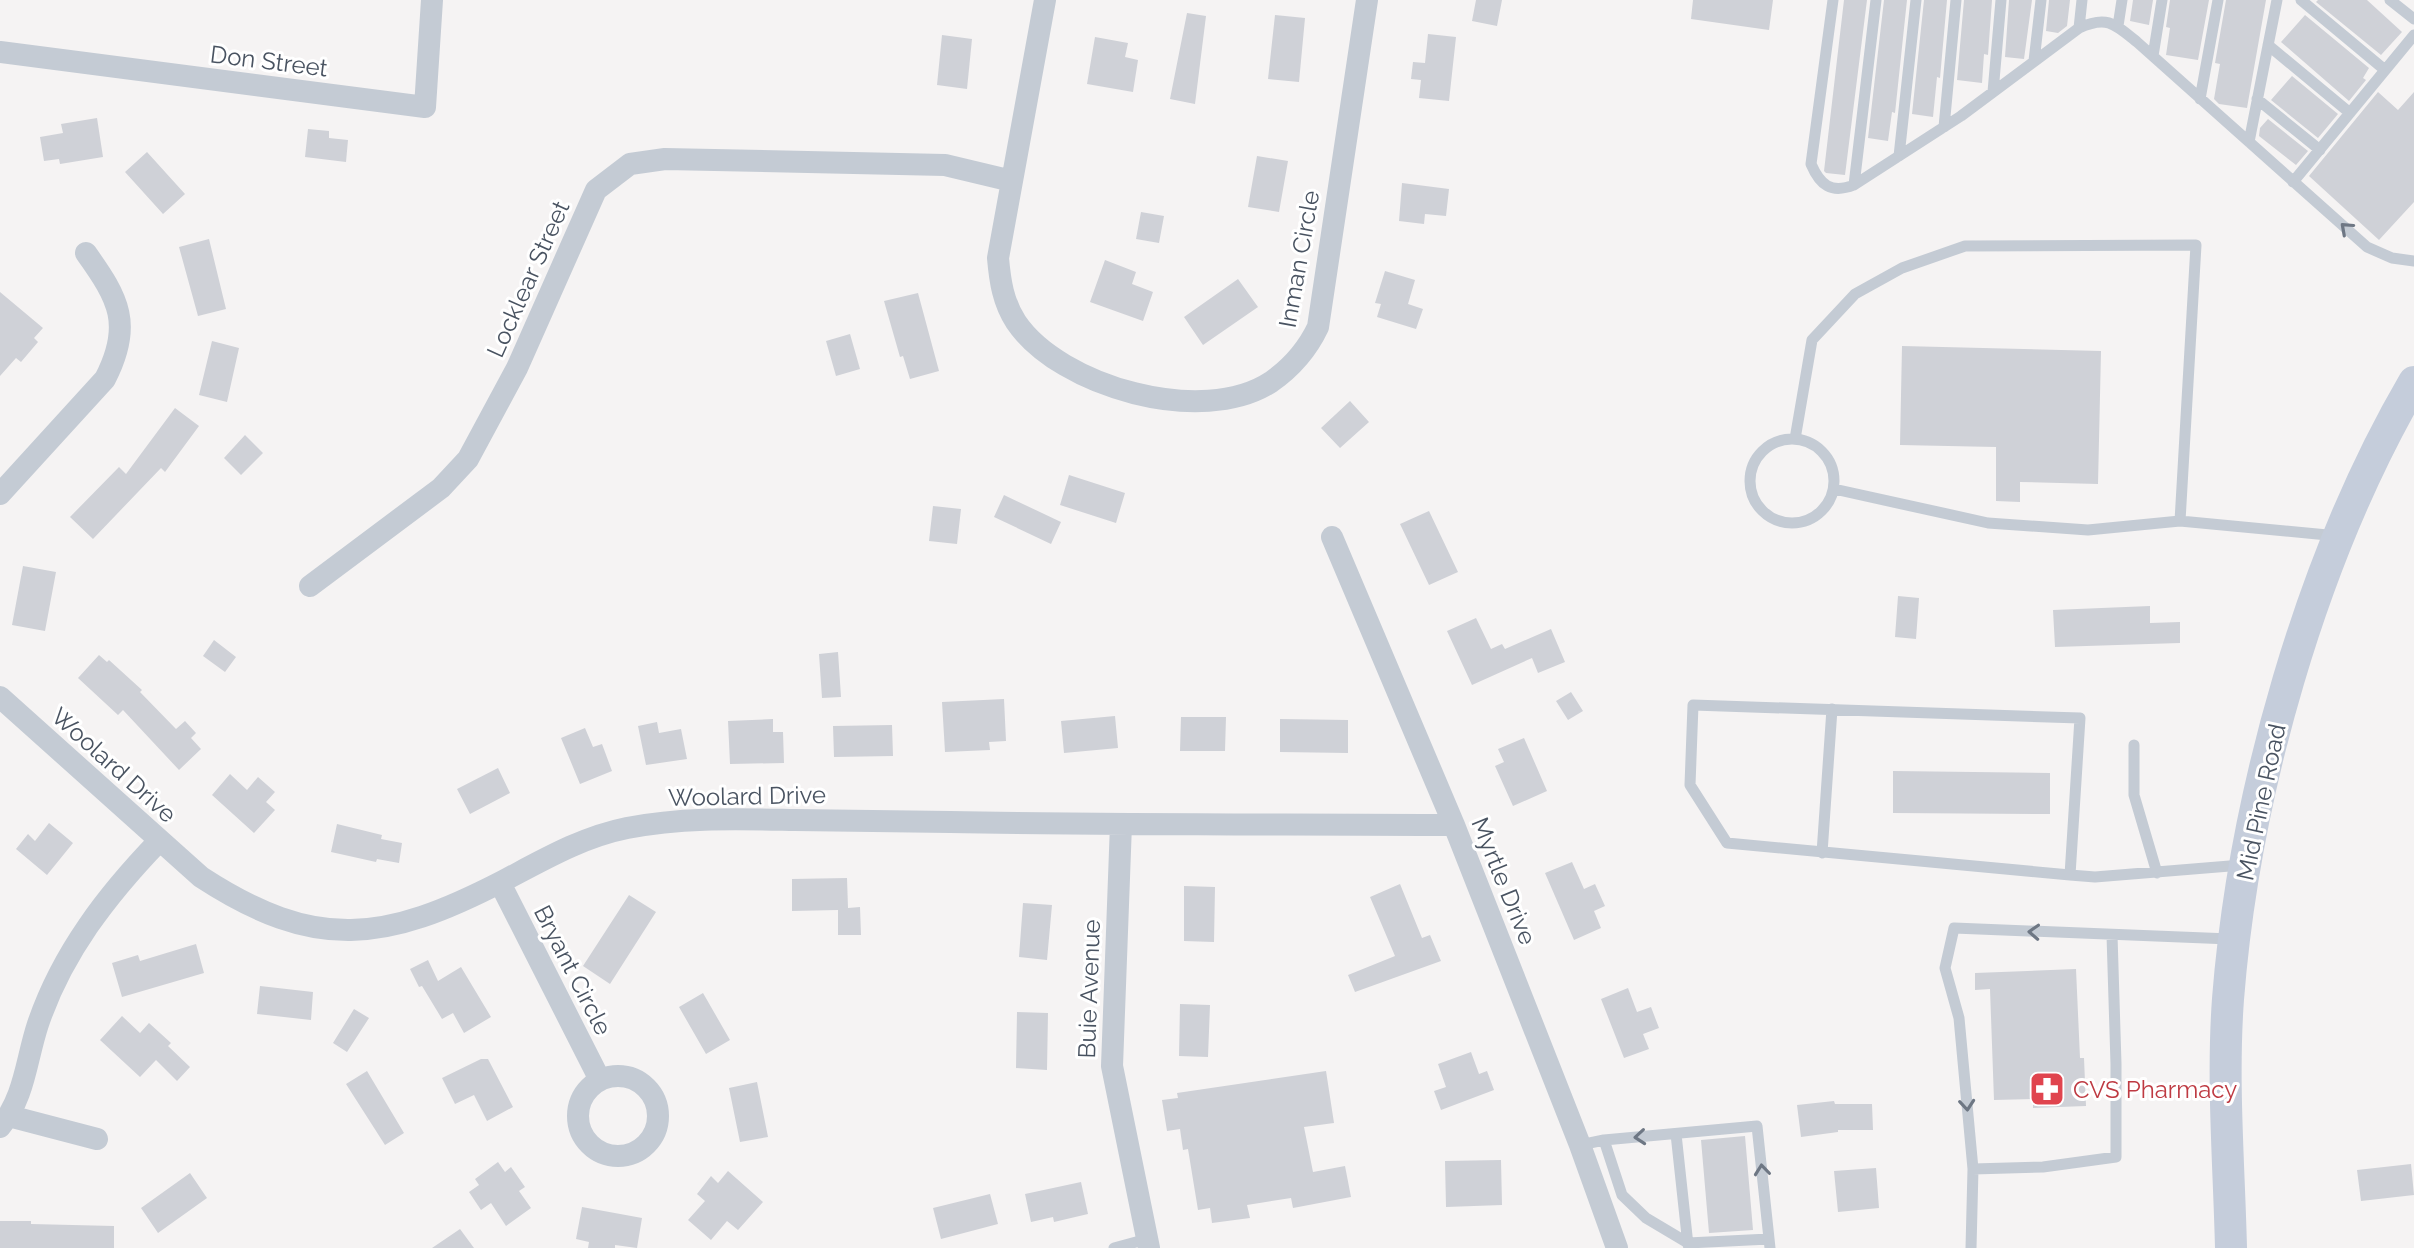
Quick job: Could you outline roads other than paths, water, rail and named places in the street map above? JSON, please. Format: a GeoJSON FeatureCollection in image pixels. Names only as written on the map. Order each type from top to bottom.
{"type":"FeatureCollection","features":[{"type":"Feature","properties":{"kind":"main road","name":"Mid Pine Road"},"geometry":{"type":"LineString","coordinates":[[2231,1248],[2226,1071],[2228,1002],[2246,865],[2278,721],[2303,635],[2338,536],[2414,382]]}},
{"type":"Feature","properties":{"kind":"street","name":"Don Street"},"geometry":{"type":"LineString","coordinates":[[0,52],[425,107],[432,0]]}},
{"type":"Feature","properties":{"kind":"street","name":"Inman Circle"},"geometry":{"type":"LineString","coordinates":[[1045,0],[998,258],[1000,283],[1007,306],[1017,324],[1033,342],[1087,377],[1124,391],[1153,397],[1211,401],[1245,393],[1271,382],[1310,344],[1318,327],[1367,0]]}},
{"type":"Feature","properties":{"kind":"street","name":"Locklear Street"},"geometry":{"type":"LineString","coordinates":[[310,586],[441,488],[468,459],[517,368],[596,190],[630,164],[665,159],[945,165],[1012,181]]}},
{"type":"Feature","properties":{"kind":"street"},"geometry":{"type":"LineString","coordinates":[[0,494],[105,379],[114,362],[120,343],[120,319],[112,290],[86,253]]}},
{"type":"Feature","properties":{"kind":"street","name":"Myrtle Drive"},"geometry":{"type":"LineString","coordinates":[[1332,537],[1454,825],[1580,1145],[1612,1198],[1617,1248]]}},
{"type":"Feature","properties":{"kind":"street","name":"Woolard Drive"},"geometry":{"type":"LineString","coordinates":[[0,697],[201,877],[268,915],[324,930],[357,931],[395,926],[428,916],[594,837],[656,823],[691,819],[1454,825]]}},
{"type":"Feature","properties":{"kind":"street","name":"Buie Avenue"},"geometry":{"type":"LineString","coordinates":[[1121,824],[1112,1066],[1148,1244]]}},
{"type":"Feature","properties":{"kind":"street"},"geometry":{"type":"LineString","coordinates":[[97,1139],[4,1122],[19,1097],[38,1025],[61,970],[110,894],[159,841]]}},
{"type":"Feature","properties":{"kind":"street","name":"Bryant Circle"},"geometry":{"type":"LineString","coordinates":[[500,883],[600,1080]]}},
{"type":"Feature","properties":{"kind":"lane"},"geometry":{"type":"LineString","coordinates":[[1833,0],[1811,164],[1817,177],[1828,187],[1842,190],[1854,185],[1944,127],[2079,28],[2101,20],[2118,26],[2367,247],[2392,258],[2412,258]]}},
{"type":"Feature","properties":{"kind":"lane"},"geometry":{"type":"LineString","coordinates":[[1854,185],[1876,0]]}},
{"type":"Feature","properties":{"kind":"lane"},"geometry":{"type":"LineString","coordinates":[[1899,156],[1916,0]]}},
{"type":"Feature","properties":{"kind":"lane"},"geometry":{"type":"LineString","coordinates":[[1944,127],[1956,0]]}},
{"type":"Feature","properties":{"kind":"lane"},"geometry":{"type":"LineString","coordinates":[[1993,92],[2001,0]]}},
{"type":"Feature","properties":{"kind":"lane"},"geometry":{"type":"LineString","coordinates":[[2034,61],[2041,0]]}},
{"type":"Feature","properties":{"kind":"lane"},"geometry":{"type":"LineString","coordinates":[[2079,28],[2082,0]]}},
{"type":"Feature","properties":{"kind":"lane"},"geometry":{"type":"LineString","coordinates":[[2118,26],[2122,0]]}},
{"type":"Feature","properties":{"kind":"lane"},"geometry":{"type":"LineString","coordinates":[[2153,56],[2162,0]]}},
{"type":"Feature","properties":{"kind":"lane"},"geometry":{"type":"LineString","coordinates":[[2200,99],[2218,0]]}},
{"type":"Feature","properties":{"kind":"lane"},"geometry":{"type":"LineString","coordinates":[[2249,142],[2277,0]]}},
{"type":"Feature","properties":{"kind":"lane"},"geometry":{"type":"LineString","coordinates":[[2301,0],[2385,70]]}},
{"type":"Feature","properties":{"kind":"lane"},"geometry":{"type":"LineString","coordinates":[[2390,0],[2414,19]]}},
{"type":"Feature","properties":{"kind":"lane"},"geometry":{"type":"LineString","coordinates":[[2293,182],[2414,35]]}},
{"type":"Feature","properties":{"kind":"lane"},"geometry":{"type":"LineString","coordinates":[[2268,45],[2350,113]]}},
{"type":"Feature","properties":{"kind":"lane"},"geometry":{"type":"LineString","coordinates":[[2257,99],[2320,150]]}},
{"type":"Feature","properties":{"kind":"lane"},"geometry":{"type":"LineString","coordinates":[[1795,439],[1812,340],[1855,294],[1902,268],[1965,246],[2196,245],[2180,521]]}},
{"type":"Feature","properties":{"kind":"lane"},"geometry":{"type":"LineString","coordinates":[[1795,439],[1807,441],[1826,455],[1832,465],[1834,489],[1830,502],[1821,513],[1796,524],[1782,523],[1759,508],[1749,482],[1758,455],[1781,440],[1795,439]]}},
{"type":"Feature","properties":{"kind":"lane"},"geometry":{"type":"LineString","coordinates":[[1834,489],[1988,523],[2088,530],[2180,521],[2338,536]]}},
{"type":"Feature","properties":{"kind":"lane"},"geometry":{"type":"LineString","coordinates":[[2070,875],[2080,718],[1693,705],[1690,785],[1727,843],[1822,853],[2070,875],[2095,877],[2246,865]]}},
{"type":"Feature","properties":{"kind":"lane"},"geometry":{"type":"LineString","coordinates":[[1822,853],[1832,709]]}},
{"type":"Feature","properties":{"kind":"lane"},"geometry":{"type":"LineString","coordinates":[[2134,745],[2134,795],[2157,873]]}},
{"type":"Feature","properties":{"kind":"lane"},"geometry":{"type":"LineString","coordinates":[[1971,1248],[1973,1169],[1959,1018],[1945,968],[1954,928],[2235,939]]}},
{"type":"Feature","properties":{"kind":"lane"},"geometry":{"type":"LineString","coordinates":[[1973,1169],[2043,1167],[2116,1157],[2112,935]]}},
{"type":"Feature","properties":{"kind":"lane"},"geometry":{"type":"LineString","coordinates":[[1580,1145],[1604,1140],[1757,1126],[1769,1244],[1688,1246],[1612,1198],[1604,1140]]}},
{"type":"Feature","properties":{"kind":"lane"},"geometry":{"type":"LineString","coordinates":[[1676,1134],[1688,1246]]}},
{"type":"Feature","properties":{"kind":"lane"},"geometry":{"type":"LineString","coordinates":[[1114,1248],[1148,1244]]}},
{"type":"Feature","properties":{"kind":"place","name":"CVS Pharmacy"},"geometry":{"type":"Point","coordinates":[2047,1089]}}]}
